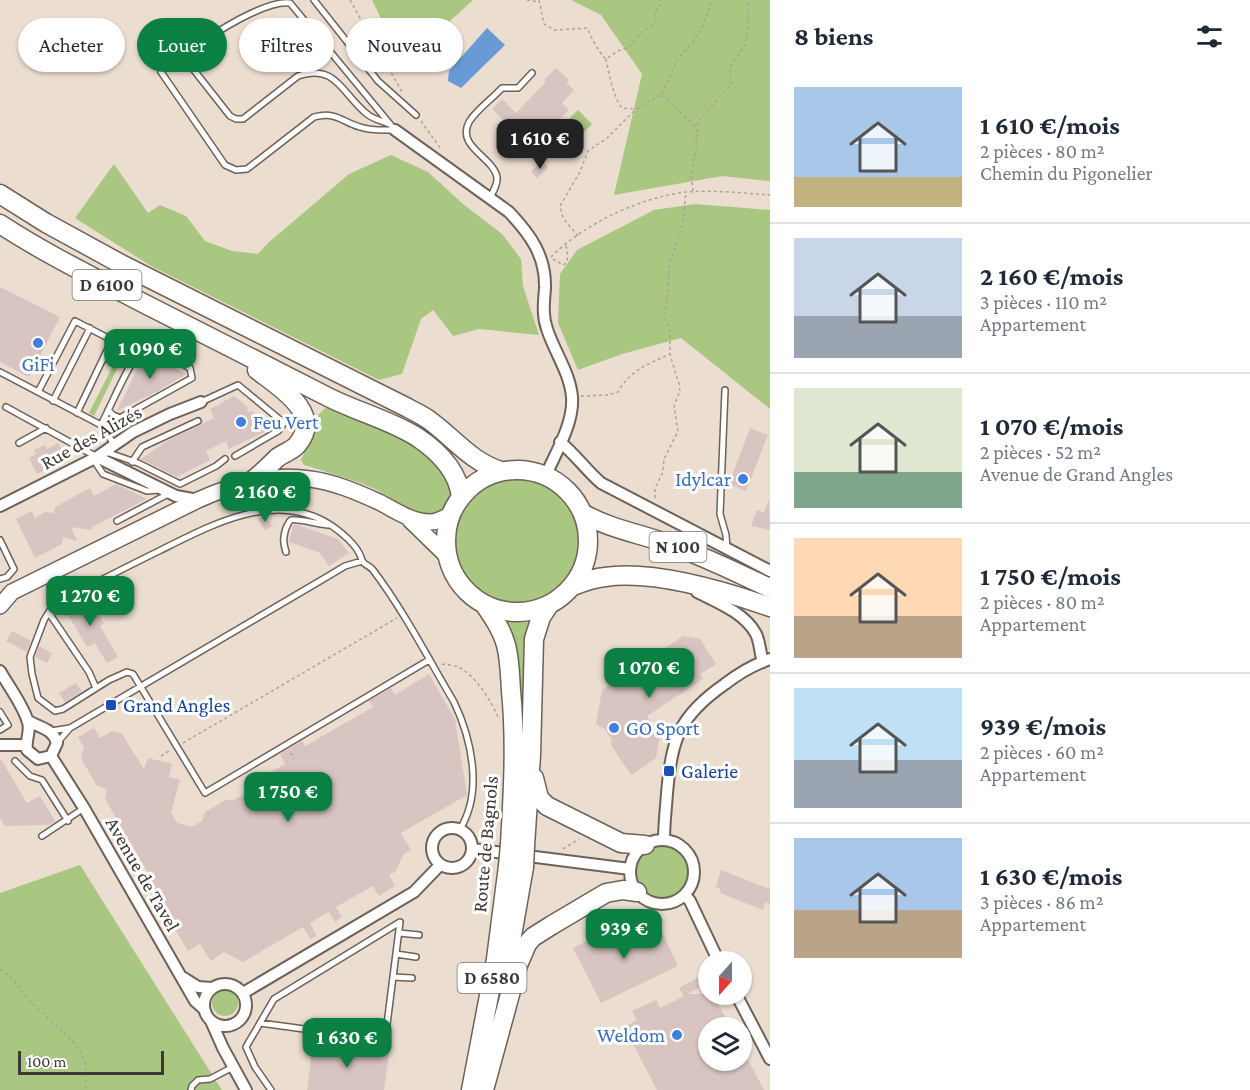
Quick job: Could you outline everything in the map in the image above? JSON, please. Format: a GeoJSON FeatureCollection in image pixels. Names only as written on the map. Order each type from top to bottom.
{"type":"FeatureCollection","features":[{"type":"Feature","properties":{"kind":"main road"},"geometry":{"type":"LineString","coordinates":[[0,184],[46,222]]}},
{"type":"Feature","properties":{"kind":"main road","name":"D 6100"},"geometry":{"type":"LineString","coordinates":[[0,194],[121,264],[408,408],[428,420],[472,458],[487,467],[501,471]]}},
{"type":"Feature","properties":{"kind":"main road","name":"D 6100"},"geometry":{"type":"LineString","coordinates":[[0,224],[69,265],[225,345],[340,403],[417,437],[448,465],[457,477],[461,497]]}},
{"type":"Feature","properties":{"kind":"main road"},"geometry":{"type":"LineString","coordinates":[[225,345],[292,399],[303,411],[305,421],[302,438],[295,448],[278,458],[253,480]]}},
{"type":"Feature","properties":{"kind":"main road","name":"N 100"},"geometry":{"type":"LineString","coordinates":[[501,471],[531,471],[546,475],[562,484],[575,498],[584,514],[589,532],[588,552],[583,570],[573,586],[549,605],[523,612],[497,609],[484,604],[474,598],[458,580],[448,557],[447,529],[451,514],[461,497],[479,481],[501,471]]}},
{"type":"Feature","properties":{"kind":"main road"},"geometry":{"type":"LineString","coordinates":[[0,606],[6,592],[220,490],[253,480],[291,477],[339,485],[405,516],[448,557]]}},
{"type":"Feature","properties":{"kind":"main road"},"geometry":{"type":"LineString","coordinates":[[405,516],[433,522],[451,514]]}},
{"type":"Feature","properties":{"kind":"main road","name":"N 100"},"geometry":{"type":"LineString","coordinates":[[584,514],[613,527],[684,549],[770,588]]}},
{"type":"Feature","properties":{"kind":"main road","name":"N 100"},"geometry":{"type":"LineString","coordinates":[[573,586],[604,577],[626,576],[675,581],[770,607]]}},
{"type":"Feature","properties":{"kind":"main road","name":"Route de Bagnols"},"geometry":{"type":"LineString","coordinates":[[484,604],[496,622],[506,644],[514,729],[518,845]]}},
{"type":"Feature","properties":{"kind":"main road","name":"Route de Bagnols"},"geometry":{"type":"LineString","coordinates":[[483,1090],[511,948],[518,845],[531,755],[534,639],[541,617],[549,605]]}},
{"type":"Feature","properties":{"kind":"main road"},"geometry":{"type":"LineString","coordinates":[[531,755],[534,783],[539,798],[547,806],[621,843],[645,845]]}},
{"type":"Feature","properties":{"kind":"main road","name":"Route de Bagnols"},"geometry":{"type":"LineString","coordinates":[[471,1090],[516,867]]}},
{"type":"Feature","properties":{"kind":"main road"},"geometry":{"type":"LineString","coordinates":[[483,1090],[518,965],[527,944],[533,937],[606,893],[623,890],[637,892]]}},
{"type":"Feature","properties":{"kind":"street"},"geometry":{"type":"LineString","coordinates":[[392,127],[509,212],[536,246],[544,264],[543,312],[547,328],[569,381],[572,398],[570,414],[546,475]]}},
{"type":"Feature","properties":{"kind":"street","name":"Rue des Alizés"},"geometry":{"type":"LineString","coordinates":[[0,506],[98,456],[114,444],[170,414],[201,402]]}},
{"type":"Feature","properties":{"kind":"street"},"geometry":{"type":"LineString","coordinates":[[560,442],[601,483],[770,571]]}},
{"type":"Feature","properties":{"kind":"street"},"geometry":{"type":"LineString","coordinates":[[98,456],[166,492],[182,498],[198,500]]}},
{"type":"Feature","properties":{"kind":"street"},"geometry":{"type":"LineString","coordinates":[[664,840],[669,771],[675,740],[683,724],[701,702],[733,678],[767,661],[756,634],[748,623],[715,601],[675,581]]}},
{"type":"Feature","properties":{"kind":"street"},"geometry":{"type":"LineString","coordinates":[[0,671],[27,720],[57,743],[51,756],[42,759],[33,757],[26,745]]}},
{"type":"Feature","properties":{"kind":"street"},"geometry":{"type":"LineString","coordinates":[[0,745],[26,745],[40,731]]}},
{"type":"Feature","properties":{"kind":"street","name":"Avenue de Tavel"},"geometry":{"type":"LineString","coordinates":[[51,756],[84,808],[195,1001],[204,1010]]}},
{"type":"Feature","properties":{"kind":"street"},"geometry":{"type":"LineString","coordinates":[[448,828],[460,829],[466,834],[471,841],[472,849],[470,856],[460,866],[454,868],[436,861],[431,849],[434,838],[442,830],[448,828]]}},
{"type":"Feature","properties":{"kind":"street"},"geometry":{"type":"LineString","coordinates":[[664,840],[681,846],[692,861],[694,879],[684,895],[669,903],[660,904],[652,902],[637,892],[631,882],[630,869],[632,860],[645,845],[664,840]]}},
{"type":"Feature","properties":{"kind":"street"},"geometry":{"type":"LineString","coordinates":[[472,849],[630,869]]}},
{"type":"Feature","properties":{"kind":"street"},"geometry":{"type":"LineString","coordinates":[[243,993],[414,892],[440,864]]}},
{"type":"Feature","properties":{"kind":"street"},"geometry":{"type":"LineString","coordinates":[[684,895],[690,901],[714,951]]}},
{"type":"Feature","properties":{"kind":"street"},"geometry":{"type":"LineString","coordinates":[[182,977],[198,987],[212,988],[228,984],[243,993],[246,1006],[244,1013],[236,1022],[223,1026],[211,1021]]}},
{"type":"Feature","properties":{"kind":"street"},"geometry":{"type":"LineString","coordinates":[[212,988],[205,997],[204,1010],[246,1090]]}},
{"type":"Feature","properties":{"kind":"street"},"geometry":{"type":"LineString","coordinates":[[742,1005],[770,1059]]}},
{"type":"Feature","properties":{"kind":"street"},"geometry":{"type":"LineString","coordinates":[[223,1048],[230,1025]]}},
{"type":"Feature","properties":{"kind":"lane"},"geometry":{"type":"LineString","coordinates":[[314,0],[378,81],[416,115]]}},
{"type":"Feature","properties":{"kind":"lane"},"geometry":{"type":"LineString","coordinates":[[285,1],[290,3],[392,127],[368,116],[332,77],[324,73],[298,76],[243,119],[236,119],[230,116],[186,60],[186,54],[243,13],[285,1]]}},
{"type":"Feature","properties":{"kind":"lane"},"geometry":{"type":"LineString","coordinates":[[161,72],[225,165],[236,170],[247,169],[314,117],[325,114],[337,116],[370,130],[392,127]]}},
{"type":"Feature","properties":{"kind":"lane"},"geometry":{"type":"LineString","coordinates":[[489,199],[497,179],[496,173],[474,149],[467,138],[467,128],[472,118],[502,88],[518,88],[532,73]]}},
{"type":"Feature","properties":{"kind":"lane"},"geometry":{"type":"LineString","coordinates":[[38,392],[75,321],[90,328],[112,340],[77,413]]}},
{"type":"Feature","properties":{"kind":"lane"},"geometry":{"type":"LineString","coordinates":[[53,401],[90,328]]}},
{"type":"Feature","properties":{"kind":"lane"},"geometry":{"type":"LineString","coordinates":[[100,425],[108,410],[146,342],[190,368],[192,378],[120,418],[108,410]]}},
{"type":"Feature","properties":{"kind":"lane"},"geometry":{"type":"LineString","coordinates":[[0,372],[100,425],[114,444]]}},
{"type":"Feature","properties":{"kind":"lane"},"geometry":{"type":"LineString","coordinates":[[201,402],[238,385],[284,423],[278,430],[235,456]]}},
{"type":"Feature","properties":{"kind":"lane"},"geometry":{"type":"LineString","coordinates":[[725,390],[720,514],[726,535],[727,550]]}},
{"type":"Feature","properties":{"kind":"lane"},"geometry":{"type":"LineString","coordinates":[[6,407],[98,456],[138,463],[180,484],[225,459]]}},
{"type":"Feature","properties":{"kind":"lane"},"geometry":{"type":"LineString","coordinates":[[132,462],[142,447],[198,421]]}},
{"type":"Feature","properties":{"kind":"lane"},"geometry":{"type":"LineString","coordinates":[[19,443],[46,428]]}},
{"type":"Feature","properties":{"kind":"lane"},"geometry":{"type":"LineString","coordinates":[[117,521],[166,492]]}},
{"type":"Feature","properties":{"kind":"lane"},"geometry":{"type":"LineString","coordinates":[[429,660],[206,793],[136,678],[127,672],[63,709],[55,711],[38,698],[30,657],[44,620],[52,607],[71,595],[220,522],[237,515],[263,510],[291,511],[318,517],[332,525],[359,552],[362,561],[371,568],[403,614],[457,709],[468,745],[473,793],[471,807],[460,829]]}},
{"type":"Feature","properties":{"kind":"lane"},"geometry":{"type":"LineString","coordinates":[[286,552],[282,540],[292,520],[332,525]]}},
{"type":"Feature","properties":{"kind":"lane"},"geometry":{"type":"LineString","coordinates":[[0,540],[14,569],[8,577],[0,579]]}},
{"type":"Feature","properties":{"kind":"lane"},"geometry":{"type":"LineString","coordinates":[[57,743],[70,728],[345,566],[362,561]]}},
{"type":"Feature","properties":{"kind":"lane"},"geometry":{"type":"LineString","coordinates":[[52,607],[51,616],[89,672],[96,688]]}},
{"type":"Feature","properties":{"kind":"lane"},"geometry":{"type":"LineString","coordinates":[[0,712],[8,725],[0,730]]}},
{"type":"Feature","properties":{"kind":"lane"},"geometry":{"type":"LineString","coordinates":[[40,731],[70,728]]}},
{"type":"Feature","properties":{"kind":"lane"},"geometry":{"type":"LineString","coordinates":[[15,761],[30,776],[42,780],[68,821]]}},
{"type":"Feature","properties":{"kind":"lane"},"geometry":{"type":"LineString","coordinates":[[42,836],[68,821],[84,808]]}},
{"type":"Feature","properties":{"kind":"lane"},"geometry":{"type":"LineString","coordinates":[[260,1023],[385,1040],[400,922],[274,999],[260,1023],[246,1047],[255,1067],[271,1090]]}},
{"type":"Feature","properties":{"kind":"lane"},"geometry":{"type":"LineString","coordinates":[[399,933],[419,935]]}},
{"type":"Feature","properties":{"kind":"lane"},"geometry":{"type":"LineString","coordinates":[[396,954],[416,957]]}},
{"type":"Feature","properties":{"kind":"lane"},"geometry":{"type":"LineString","coordinates":[[393,977],[412,978]]}},
{"type":"Feature","properties":{"kind":"lane"},"geometry":{"type":"LineString","coordinates":[[191,1090],[198,1080],[210,1079],[233,1067]]}},
{"type":"Feature","properties":{"kind":"path"},"geometry":{"type":"LineString","coordinates":[[350,0],[404,95]]}},
{"type":"Feature","properties":{"kind":"path"},"geometry":{"type":"LineString","coordinates":[[527,0],[539,1],[544,24],[555,30],[586,28],[600,49],[601,55],[606,59],[617,103],[622,108],[636,109]]}},
{"type":"Feature","properties":{"kind":"path"},"geometry":{"type":"LineString","coordinates":[[606,59],[629,47],[641,33],[656,22],[654,15],[656,9],[661,5],[659,0]]}},
{"type":"Feature","properties":{"kind":"path"},"geometry":{"type":"LineString","coordinates":[[578,236],[562,214],[560,206],[580,172],[588,151],[608,138],[636,109],[662,94],[676,61],[702,28],[711,0]]}},
{"type":"Feature","properties":{"kind":"path"},"geometry":{"type":"LineString","coordinates":[[693,192],[691,174],[696,150],[696,128],[704,112],[714,105],[730,85],[730,67],[746,43],[749,6],[746,0]]}},
{"type":"Feature","properties":{"kind":"path"},"geometry":{"type":"LineString","coordinates":[[662,94],[696,128]]}},
{"type":"Feature","properties":{"kind":"path"},"geometry":{"type":"LineString","coordinates":[[416,115],[444,154]]}},
{"type":"Feature","properties":{"kind":"path"},"geometry":{"type":"LineString","coordinates":[[652,510],[655,507],[655,488],[663,472],[664,459],[678,431],[674,406],[680,391],[670,354],[670,329],[664,315],[668,294],[669,265],[682,228],[686,192]]}},
{"type":"Feature","properties":{"kind":"path"},"geometry":{"type":"LineString","coordinates":[[566,244],[568,257],[566,263],[563,265],[550,258],[566,244],[594,224],[637,204],[686,192],[770,195]]}},
{"type":"Feature","properties":{"kind":"path"},"geometry":{"type":"LineString","coordinates":[[572,398],[586,394],[608,395],[618,392],[624,381],[634,372],[670,354]]}},
{"type":"Feature","properties":{"kind":"path"},"geometry":{"type":"LineString","coordinates":[[161,756],[403,614]]}},
{"type":"Feature","properties":{"kind":"path"},"geometry":{"type":"LineString","coordinates":[[441,663],[459,667],[468,674],[495,708],[500,720]]}},
{"type":"Feature","properties":{"kind":"path"},"geometry":{"type":"LineString","coordinates":[[291,753],[294,759]]}},
{"type":"Feature","properties":{"kind":"path"},"geometry":{"type":"LineString","coordinates":[[559,852],[585,836]]}},
{"type":"Feature","properties":{"kind":"path"},"geometry":{"type":"LineString","coordinates":[[0,970],[7,973],[29,1001],[72,1042],[83,1057],[87,1080],[85,1090]]}},
{"type":"Feature","properties":{"kind":"green space"},"geometry":{"type":"Polygon","coordinates":[[[372,0],[473,0],[453,18],[381,18],[372,0]]]}},
{"type":"Feature","properties":{"kind":"green space"},"geometry":{"type":"Polygon","coordinates":[[[571,0],[770,0],[770,181],[722,176],[614,195],[642,74],[601,15],[571,0]]]}},
{"type":"Feature","properties":{"kind":"green space"},"geometry":{"type":"Polygon","coordinates":[[[578,110],[592,124],[569,148],[554,133],[578,110]]]}},
{"type":"Feature","properties":{"kind":"green space"},"geometry":{"type":"Polygon","coordinates":[[[391,155],[428,172],[463,204],[502,234],[521,259],[523,286],[539,335],[479,329],[453,336],[433,310],[421,319],[402,374],[379,380],[151,266],[75,218],[114,164],[148,213],[160,205],[186,216],[205,241],[232,251],[258,254],[349,174],[391,155]]]}},
{"type":"Feature","properties":{"kind":"green space"},"geometry":{"type":"Polygon","coordinates":[[[695,204],[770,210],[770,409],[681,338],[622,354],[578,370],[558,323],[560,274],[577,250],[654,210],[695,204]]]}},
{"type":"Feature","properties":{"kind":"green space"},"geometry":{"type":"Polygon","coordinates":[[[120,334],[131,340],[94,416],[89,413],[123,346],[116,342],[120,334]]]}},
{"type":"Feature","properties":{"kind":"green space"},"geometry":{"type":"Polygon","coordinates":[[[329,406],[403,440],[438,464],[448,478],[450,501],[440,510],[427,514],[420,513],[373,488],[304,465],[301,460],[314,423],[322,411],[329,406]]]}},
{"type":"Feature","properties":{"kind":"green space"},"geometry":{"type":"Polygon","coordinates":[[[518,479],[542,484],[562,498],[576,518],[581,542],[576,566],[562,586],[542,600],[518,605],[494,600],[474,586],[460,566],[455,542],[460,518],[474,498],[494,484],[518,479]]]}},
{"type":"Feature","properties":{"kind":"green space"},"geometry":{"type":"Polygon","coordinates":[[[534,619],[525,771],[505,620],[519,622],[534,619]]]}},
{"type":"Feature","properties":{"kind":"green space"},"geometry":{"type":"Polygon","coordinates":[[[662,846],[672,848],[681,854],[687,863],[689,873],[687,883],[681,892],[672,898],[662,900],[652,898],[643,892],[637,883],[635,873],[637,863],[643,854],[652,848],[662,846]]]}},
{"type":"Feature","properties":{"kind":"green space"},"geometry":{"type":"Polygon","coordinates":[[[80,865],[222,1090],[0,1090],[0,893],[80,865]]]}},
{"type":"Feature","properties":{"kind":"green space"},"geometry":{"type":"Polygon","coordinates":[[[225,990],[234,994],[238,1003],[234,1012],[225,1016],[216,1012],[212,1003],[216,994],[225,990]]]}},
{"type":"Feature","properties":{"kind":"water"},"geometry":{"type":"Polygon","coordinates":[[[487,28],[505,45],[461,88],[448,81],[449,72],[463,72],[463,55],[487,28]]]}},
{"type":"Feature","properties":{"kind":"building"},"geometry":{"type":"Polygon","coordinates":[[[556,68],[569,80],[566,83],[574,90],[562,103],[569,110],[544,135],[556,147],[544,159],[492,109],[502,99],[516,113],[546,82],[544,80],[556,68]]]}},
{"type":"Feature","properties":{"kind":"building"},"geometry":{"type":"Polygon","coordinates":[[[542,161],[548,167],[537,178],[531,172],[542,161]]]}},
{"type":"Feature","properties":{"kind":"building"},"geometry":{"type":"Polygon","coordinates":[[[0,287],[60,317],[29,377],[0,362],[0,287]]]}},
{"type":"Feature","properties":{"kind":"building"},"geometry":{"type":"Polygon","coordinates":[[[145,353],[186,374],[117,411],[145,353]]]}},
{"type":"Feature","properties":{"kind":"building"},"geometry":{"type":"Polygon","coordinates":[[[234,396],[247,406],[248,412],[252,411],[273,428],[229,449],[226,441],[206,451],[210,460],[177,477],[141,459],[167,441],[214,418],[210,409],[234,396]]]}},
{"type":"Feature","properties":{"kind":"building"},"geometry":{"type":"Polygon","coordinates":[[[750,428],[768,435],[746,491],[729,484],[750,428]]]}},
{"type":"Feature","properties":{"kind":"building"},"geometry":{"type":"Polygon","coordinates":[[[58,443],[67,459],[37,474],[29,458],[36,454],[34,450],[45,445],[47,449],[58,443]]]}},
{"type":"Feature","properties":{"kind":"building"},"geometry":{"type":"Polygon","coordinates":[[[116,484],[147,499],[92,527],[92,530],[71,527],[77,541],[63,537],[62,544],[35,558],[16,519],[32,511],[35,518],[45,512],[54,513],[55,507],[90,488],[94,496],[116,484]]]}},
{"type":"Feature","properties":{"kind":"building"},"geometry":{"type":"Polygon","coordinates":[[[769,499],[770,530],[751,526],[757,510],[764,513],[769,499]]]}},
{"type":"Feature","properties":{"kind":"building"},"geometry":{"type":"Polygon","coordinates":[[[266,516],[272,526],[265,530],[258,519],[266,516]]]}},
{"type":"Feature","properties":{"kind":"building"},"geometry":{"type":"Polygon","coordinates":[[[293,525],[338,539],[349,553],[329,566],[320,553],[289,542],[293,525]]]}},
{"type":"Feature","properties":{"kind":"building"},"geometry":{"type":"Polygon","coordinates":[[[87,595],[104,624],[100,626],[118,657],[107,663],[95,643],[87,647],[64,608],[87,595]]]}},
{"type":"Feature","properties":{"kind":"building"},"geometry":{"type":"Polygon","coordinates":[[[12,631],[31,641],[27,652],[6,641],[12,631]]]}},
{"type":"Feature","properties":{"kind":"building"},"geometry":{"type":"Polygon","coordinates":[[[683,636],[700,639],[716,664],[700,674],[703,679],[647,716],[660,735],[656,758],[631,775],[611,745],[612,740],[604,728],[599,727],[596,723],[602,690],[641,664],[646,666],[658,657],[659,652],[683,636]]]}},
{"type":"Feature","properties":{"kind":"building"},"geometry":{"type":"Polygon","coordinates":[[[39,646],[52,653],[47,663],[35,657],[39,646]]]}},
{"type":"Feature","properties":{"kind":"building"},"geometry":{"type":"Polygon","coordinates":[[[429,674],[455,719],[467,795],[401,833],[411,850],[404,854],[395,872],[389,875],[395,886],[379,896],[373,886],[336,907],[342,917],[335,922],[329,912],[310,923],[317,936],[311,939],[303,927],[243,962],[224,952],[211,961],[200,944],[188,951],[145,879],[150,876],[105,799],[107,789],[97,786],[81,758],[84,748],[78,737],[94,728],[100,738],[112,731],[122,734],[144,769],[148,758],[172,764],[169,777],[180,780],[171,812],[177,823],[191,827],[202,821],[205,812],[227,799],[232,801],[256,788],[257,781],[285,764],[280,754],[302,741],[305,746],[373,707],[369,701],[391,688],[395,695],[429,674]]]}},
{"type":"Feature","properties":{"kind":"building"},"geometry":{"type":"Polygon","coordinates":[[[76,683],[82,691],[65,702],[59,693],[76,683]]]}},
{"type":"Feature","properties":{"kind":"building"},"geometry":{"type":"Polygon","coordinates":[[[0,758],[27,803],[40,796],[55,821],[50,825],[5,826],[0,818],[0,758]]]}},
{"type":"Feature","properties":{"kind":"building"},"geometry":{"type":"Polygon","coordinates":[[[721,870],[770,889],[770,904],[766,902],[763,910],[720,893],[721,890],[716,887],[721,870]]]}},
{"type":"Feature","properties":{"kind":"building"},"geometry":{"type":"Polygon","coordinates":[[[630,920],[641,940],[661,930],[678,966],[601,1003],[573,948],[630,920]]]}},
{"type":"Feature","properties":{"kind":"building"},"geometry":{"type":"Polygon","coordinates":[[[698,978],[698,988],[687,994],[698,994],[698,1005],[719,1005],[725,1017],[698,1017],[698,1071],[752,1071],[752,1068],[764,1090],[657,1090],[624,1027],[637,1020],[632,1011],[656,1000],[660,1008],[684,996],[679,988],[698,978]]]}},
{"type":"Feature","properties":{"kind":"building"},"geometry":{"type":"Polygon","coordinates":[[[313,1043],[389,1053],[384,1090],[307,1090],[313,1043]]]}},
{"type":"Feature","properties":{"kind":"place","name":"GiFi"},"geometry":{"type":"Point","coordinates":[38,343]}},
{"type":"Feature","properties":{"kind":"place","name":"Feu Vert"},"geometry":{"type":"Point","coordinates":[241,422]}},
{"type":"Feature","properties":{"kind":"place","name":"Idylcar"},"geometry":{"type":"Point","coordinates":[743,479]}},
{"type":"Feature","properties":{"kind":"place","name":"Grand Angles"},"geometry":{"type":"Point","coordinates":[111,705]}},
{"type":"Feature","properties":{"kind":"place","name":"GO Sport"},"geometry":{"type":"Point","coordinates":[614,728]}},
{"type":"Feature","properties":{"kind":"place","name":"Galerie"},"geometry":{"type":"Point","coordinates":[669,771]}},
{"type":"Feature","properties":{"kind":"place","name":"Weldom"},"geometry":{"type":"Point","coordinates":[677,1035]}}]}
